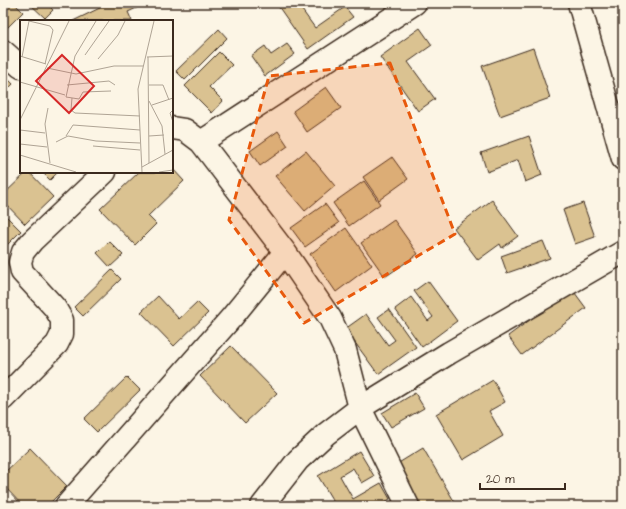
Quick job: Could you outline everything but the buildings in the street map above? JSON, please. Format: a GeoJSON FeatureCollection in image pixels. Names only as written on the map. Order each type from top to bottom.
{"type":"FeatureCollection","features":[{"type":"Feature","properties":{"kind":"street"},"geometry":{"type":"LineString","coordinates":[[201,142],[415,3]]}},
{"type":"Feature","properties":{"kind":"street"},"geometry":{"type":"LineString","coordinates":[[579,3],[623,159]]}},
{"type":"Feature","properties":{"kind":"street"},"geometry":{"type":"LineString","coordinates":[[3,51],[20,66]]}},
{"type":"Feature","properties":{"kind":"street"},"geometry":{"type":"LineString","coordinates":[[173,128],[185,130],[201,142],[285,252],[330,318],[345,350],[360,408],[408,506]]}},
{"type":"Feature","properties":{"kind":"street"},"geometry":{"type":"LineString","coordinates":[[3,399],[57,344],[62,334],[62,320],[54,308],[22,272],[20,262],[23,252],[32,241],[104,173]]}},
{"type":"Feature","properties":{"kind":"street"},"geometry":{"type":"LineString","coordinates":[[66,506],[232,317],[285,252]]}},
{"type":"Feature","properties":{"kind":"street"},"geometry":{"type":"LineString","coordinates":[[262,506],[298,460],[326,434],[360,408],[449,352],[623,252]]}},
{"type":"Feature","properties":{"kind":"highlighted area"},"geometry":{"type":"Polygon","coordinates":[[[390,63],[455,234],[304,323],[229,220],[269,76],[390,63]]]}}]}
